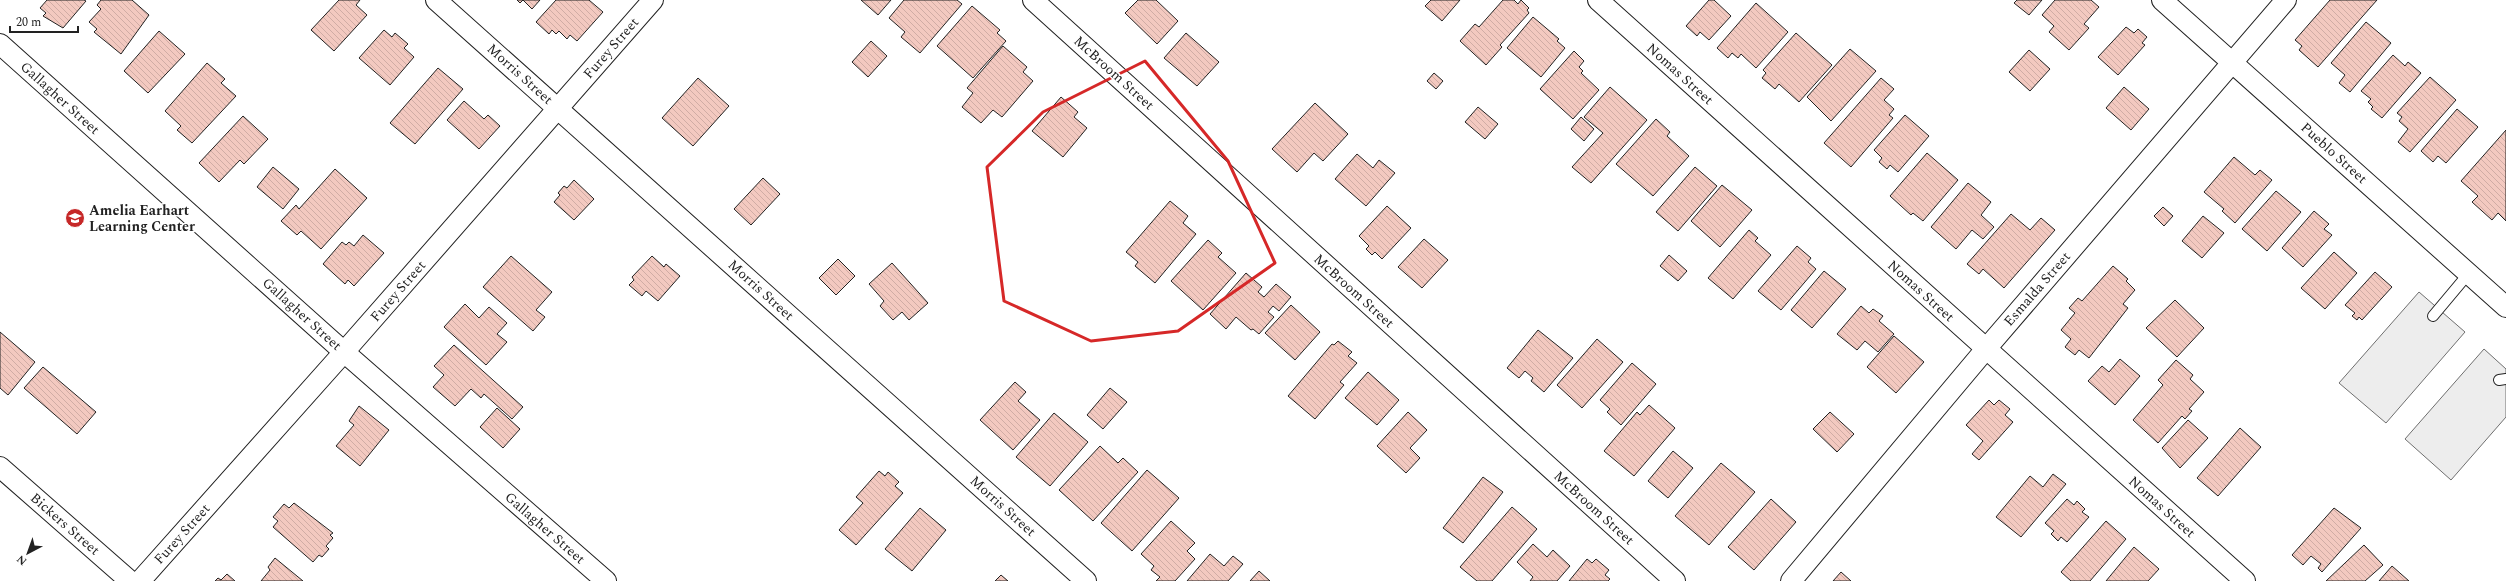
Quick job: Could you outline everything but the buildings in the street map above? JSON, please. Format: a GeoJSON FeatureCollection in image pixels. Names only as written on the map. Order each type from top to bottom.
{"type":"FeatureCollection","features":[{"type":"Feature","properties":{"kind":"street","name":"Morris Street"},"geometry":{"type":"LineString","coordinates":[[436,0],[1086,581]]}},
{"type":"Feature","properties":{"kind":"street","name":"Furey Street"},"geometry":{"type":"LineString","coordinates":[[140,581],[344,352],[653,0]]}},
{"type":"Feature","properties":{"kind":"street","name":"McBroom Street"},"geometry":{"type":"LineString","coordinates":[[1033,0],[1675,581]]}},
{"type":"Feature","properties":{"kind":"street","name":"Nomas Street"},"geometry":{"type":"LineString","coordinates":[[1598,0],[1985,350],[2244,581]]}},
{"type":"Feature","properties":{"kind":"street","name":"Pueblo Street"},"geometry":{"type":"LineString","coordinates":[[2162,0],[2506,307]]}},
{"type":"Feature","properties":{"kind":"street","name":"Esmalda Street"},"geometry":{"type":"LineString","coordinates":[[1791,581],[1985,350],[2286,0]]}},
{"type":"Feature","properties":{"kind":"street","name":"Gallagher Street"},"geometry":{"type":"LineString","coordinates":[[0,44],[344,352],[606,581]]}},
{"type":"Feature","properties":{"kind":"street","name":"Bickers Street"},"geometry":{"type":"LineString","coordinates":[[0,466],[130,581]]}},
{"type":"Feature","properties":{"kind":"lane"},"geometry":{"type":"LineString","coordinates":[[2433,316],[2469,273]]}},
{"type":"Feature","properties":{"kind":"highlighted area"},"geometry":{"type":"Polygon","coordinates":[[[1145,61],[1228,161],[1275,263],[1178,331],[1091,341],[1004,301],[987,167],[1043,112],[1145,61]]]}},
{"type":"Feature","properties":{"kind":"shaded area"},"geometry":{"type":"Polygon","coordinates":[[[2419,292],[2465,332],[2386,423],[2339,383],[2419,292]]]}},
{"type":"Feature","properties":{"kind":"shaded area"},"geometry":{"type":"Polygon","coordinates":[[[2484,349],[2506,369],[2506,417],[2451,480],[2405,439],[2484,349]]]}},
{"type":"Feature","properties":{"kind":"place","name":"Amelia Earhart Learning Center"},"geometry":{"type":"Point","coordinates":[75,218]}}]}
